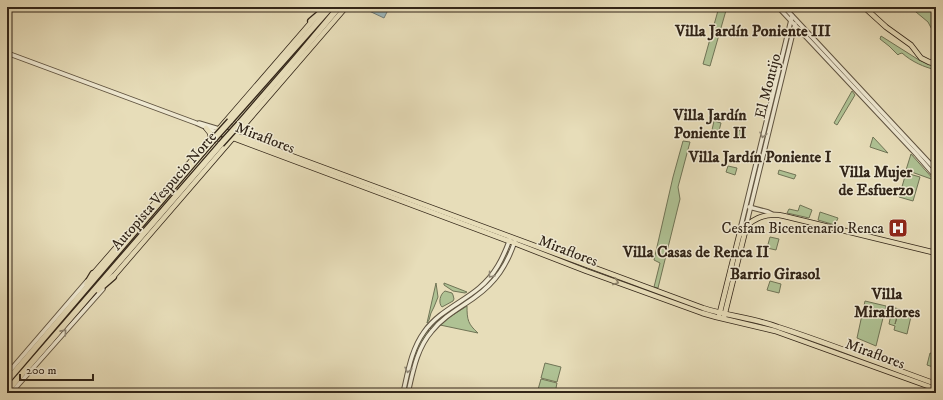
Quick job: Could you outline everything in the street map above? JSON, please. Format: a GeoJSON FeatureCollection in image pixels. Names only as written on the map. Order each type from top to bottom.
{"type":"FeatureCollection","features":[{"type":"Feature","properties":{"kind":"highway"},"geometry":{"type":"LineString","coordinates":[[311,21],[328,7]]}},
{"type":"Feature","properties":{"kind":"highway","name":"Autopista Vespucio Norte"},"geometry":{"type":"LineString","coordinates":[[7,391],[227,122],[331,7]]}},
{"type":"Feature","properties":{"kind":"highway"},"geometry":{"type":"LineString","coordinates":[[315,42],[339,7]]}},
{"type":"Feature","properties":{"kind":"highway","name":"Autopista Vespucio Norte"},"geometry":{"type":"LineString","coordinates":[[7,381],[154,222],[240,126],[339,7]]}},
{"type":"Feature","properties":{"kind":"highway"},"geometry":{"type":"LineString","coordinates":[[79,302],[93,274]]}},
{"type":"Feature","properties":{"kind":"highway"},"geometry":{"type":"LineString","coordinates":[[79,302],[113,277]]}},
{"type":"Feature","properties":{"kind":"main road"},"geometry":{"type":"LineString","coordinates":[[93,274],[212,140],[218,130],[227,122],[324,7]]}},
{"type":"Feature","properties":{"kind":"main road"},"geometry":{"type":"LineString","coordinates":[[113,277],[224,144],[234,136],[240,126],[346,7]]}},
{"type":"Feature","properties":{"kind":"main road"},"geometry":{"type":"LineString","coordinates":[[864,7],[886,27],[911,45],[921,58],[936,64]]}},
{"type":"Feature","properties":{"kind":"main road"},"geometry":{"type":"LineString","coordinates":[[227,122],[227,126],[234,128],[240,126]]}},
{"type":"Feature","properties":{"kind":"main road"},"geometry":{"type":"LineString","coordinates":[[224,144],[242,139],[240,126]]}},
{"type":"Feature","properties":{"kind":"main road"},"geometry":{"type":"LineString","coordinates":[[206,128],[210,133],[212,140]]}},
{"type":"Feature","properties":{"kind":"main road","name":"Miraflores"},"geometry":{"type":"LineString","coordinates":[[218,130],[242,139],[264,151],[588,266],[703,311]]}},
{"type":"Feature","properties":{"kind":"main road"},"geometry":{"type":"LineString","coordinates":[[212,140],[217,138],[223,140],[224,144]]}},
{"type":"Feature","properties":{"kind":"main road"},"geometry":{"type":"LineString","coordinates":[[746,228],[759,217],[772,214],[936,253]]}},
{"type":"Feature","properties":{"kind":"main road","name":"El Montijo"},"geometry":{"type":"LineString","coordinates":[[722,316],[738,238],[741,232],[746,228]]}},
{"type":"Feature","properties":{"kind":"main road","name":"El Montijo"},"geometry":{"type":"LineString","coordinates":[[722,316],[746,228]]}},
{"type":"Feature","properties":{"kind":"main road","name":"Miraflores"},"geometry":{"type":"LineString","coordinates":[[515,241],[586,271],[703,311],[776,331],[936,389]]}},
{"type":"Feature","properties":{"kind":"main road"},"geometry":{"type":"LineString","coordinates":[[586,271],[588,266]]}},
{"type":"Feature","properties":{"kind":"main road","name":"Miraflores"},"geometry":{"type":"LineString","coordinates":[[722,316],[777,326],[936,384]]}},
{"type":"Feature","properties":{"kind":"street"},"geometry":{"type":"LineString","coordinates":[[778,7],[836,65]]}},
{"type":"Feature","properties":{"kind":"street"},"geometry":{"type":"LineString","coordinates":[[784,7],[936,177]]}},
{"type":"Feature","properties":{"kind":"street","name":"El Montijo"},"geometry":{"type":"LineString","coordinates":[[746,228],[748,207],[792,16]]}},
{"type":"Feature","properties":{"kind":"street","name":"El Montijo"},"geometry":{"type":"LineString","coordinates":[[738,238],[748,207],[796,20]]}},
{"type":"Feature","properties":{"kind":"street","name":"Miraflores"},"geometry":{"type":"LineString","coordinates":[[7,53],[206,128],[218,130]]}},
{"type":"Feature","properties":{"kind":"street"},"geometry":{"type":"LineString","coordinates":[[875,107],[936,170]]}},
{"type":"Feature","properties":{"kind":"street","name":"Miraflores"},"geometry":{"type":"LineString","coordinates":[[196,123],[218,130]]}},
{"type":"Feature","properties":{"kind":"street"},"geometry":{"type":"LineString","coordinates":[[748,207],[772,214]]}},
{"type":"Feature","properties":{"kind":"street"},"geometry":{"type":"LineString","coordinates":[[403,393],[414,351],[424,332],[439,316],[488,279],[501,260],[509,239]]}},
{"type":"Feature","properties":{"kind":"street"},"geometry":{"type":"LineString","coordinates":[[408,393],[418,354],[429,334],[448,315],[489,286],[504,266],[515,241]]}},
{"type":"Feature","properties":{"kind":"street"},"geometry":{"type":"LineString","coordinates":[[506,249],[511,252]]}},
{"type":"Feature","properties":{"kind":"street"},"geometry":{"type":"LineString","coordinates":[[7,374],[93,274]]}},
{"type":"Feature","properties":{"kind":"street"},"geometry":{"type":"LineString","coordinates":[[11,393],[113,277]]}},
{"type":"Feature","properties":{"kind":"street"},"geometry":{"type":"LineString","coordinates":[[405,384],[410,385]]}},
{"type":"Feature","properties":{"kind":"green space"},"geometry":{"type":"Polygon","coordinates":[[[719,7],[727,7],[710,66],[703,64],[719,7]]]}},
{"type":"Feature","properties":{"kind":"green space"},"geometry":{"type":"Polygon","coordinates":[[[910,7],[936,7],[936,37],[928,22],[910,7]]]}},
{"type":"Feature","properties":{"kind":"green space"},"geometry":{"type":"Polygon","coordinates":[[[881,36],[919,60],[936,66],[936,70],[918,64],[902,53],[898,55],[880,39],[881,36]]]}},
{"type":"Feature","properties":{"kind":"green space"},"geometry":{"type":"Polygon","coordinates":[[[852,91],[855,95],[837,125],[834,123],[852,91]]]}},
{"type":"Feature","properties":{"kind":"green space"},"geometry":{"type":"Polygon","coordinates":[[[714,121],[721,123],[719,131],[712,130],[714,121]]]}},
{"type":"Feature","properties":{"kind":"green space"},"geometry":{"type":"Polygon","coordinates":[[[737,130],[745,132],[744,138],[735,136],[737,130]]]}},
{"type":"Feature","properties":{"kind":"green space"},"geometry":{"type":"Polygon","coordinates":[[[873,137],[888,153],[870,147],[873,137]]]}},
{"type":"Feature","properties":{"kind":"green space"},"geometry":{"type":"Polygon","coordinates":[[[683,141],[690,142],[678,187],[680,199],[658,288],[654,287],[660,263],[654,260],[683,141]]]}},
{"type":"Feature","properties":{"kind":"green space"},"geometry":{"type":"Polygon","coordinates":[[[911,154],[934,180],[906,170],[911,154]]]}},
{"type":"Feature","properties":{"kind":"green space"},"geometry":{"type":"Polygon","coordinates":[[[728,166],[737,168],[735,175],[726,172],[728,166]]]}},
{"type":"Feature","properties":{"kind":"green space"},"geometry":{"type":"Polygon","coordinates":[[[779,170],[796,175],[794,179],[778,174],[779,170]]]}},
{"type":"Feature","properties":{"kind":"green space"},"geometry":{"type":"Polygon","coordinates":[[[906,173],[920,177],[913,201],[899,197],[906,173]]]}},
{"type":"Feature","properties":{"kind":"green space"},"geometry":{"type":"Polygon","coordinates":[[[800,205],[812,210],[809,218],[787,213],[789,209],[798,211],[800,205]]]}},
{"type":"Feature","properties":{"kind":"green space"},"geometry":{"type":"Polygon","coordinates":[[[820,212],[838,218],[835,225],[818,220],[820,212]]]}},
{"type":"Feature","properties":{"kind":"green space"},"geometry":{"type":"Polygon","coordinates":[[[770,237],[779,239],[776,250],[767,248],[770,237]]]}},
{"type":"Feature","properties":{"kind":"green space"},"geometry":{"type":"Polygon","coordinates":[[[506,252],[509,253],[503,265],[486,286],[473,297],[445,315],[431,329],[429,327],[434,322],[481,288],[506,252]]]}},
{"type":"Feature","properties":{"kind":"green space"},"geometry":{"type":"Polygon","coordinates":[[[770,281],[781,284],[779,293],[767,290],[770,281]]]}},
{"type":"Feature","properties":{"kind":"green space"},"geometry":{"type":"Polygon","coordinates":[[[436,283],[438,297],[427,323],[436,283]]]}},
{"type":"Feature","properties":{"kind":"green space"},"geometry":{"type":"Polygon","coordinates":[[[444,283],[467,292],[453,291],[444,285],[444,283]]]}},
{"type":"Feature","properties":{"kind":"green space"},"geometry":{"type":"Polygon","coordinates":[[[445,291],[452,293],[454,299],[442,307],[440,299],[445,291]]]}},
{"type":"Feature","properties":{"kind":"green space"},"geometry":{"type":"Polygon","coordinates":[[[865,301],[886,306],[876,346],[857,338],[865,301]]]}},
{"type":"Feature","properties":{"kind":"green space"},"geometry":{"type":"Polygon","coordinates":[[[467,306],[469,321],[478,333],[440,325],[448,318],[467,306]]]}},
{"type":"Feature","properties":{"kind":"green space"},"geometry":{"type":"Polygon","coordinates":[[[891,307],[912,312],[907,334],[894,330],[895,326],[889,324],[891,314],[897,316],[895,324],[898,315],[889,313],[891,307]]]}},
{"type":"Feature","properties":{"kind":"green space"},"geometry":{"type":"Polygon","coordinates":[[[427,329],[429,331],[420,346],[409,384],[406,383],[417,345],[427,329]]]}},
{"type":"Feature","properties":{"kind":"green space"},"geometry":{"type":"Polygon","coordinates":[[[930,353],[936,355],[936,368],[927,365],[930,353]]]}},
{"type":"Feature","properties":{"kind":"green space"},"geometry":{"type":"Polygon","coordinates":[[[545,363],[561,367],[557,382],[541,378],[545,363]]]}},
{"type":"Feature","properties":{"kind":"green space"},"geometry":{"type":"Polygon","coordinates":[[[541,379],[557,383],[555,393],[537,393],[541,379]]]}},
{"type":"Feature","properties":{"kind":"water"},"geometry":{"type":"Polygon","coordinates":[[[368,7],[382,7],[388,10],[384,18],[367,10],[368,7]]]}},
{"type":"Feature","properties":{"kind":"place","name":"Cesfam Bicentenario Renca"},"geometry":{"type":"Point","coordinates":[898,228]}},
{"type":"Feature","properties":{"kind":"district","name":"Villa Jardín Poniente III"},"geometry":{"type":"Point","coordinates":[753,31]}},
{"type":"Feature","properties":{"kind":"district","name":"Villa Jardín Poniente II"},"geometry":{"type":"Point","coordinates":[710,124]}},
{"type":"Feature","properties":{"kind":"district","name":"Villa Jardín Poniente I"},"geometry":{"type":"Point","coordinates":[760,157]}},
{"type":"Feature","properties":{"kind":"district","name":"Villa Mujer de Esfuerzo"},"geometry":{"type":"Point","coordinates":[876,181]}},
{"type":"Feature","properties":{"kind":"district","name":"Villa Casas de Renca II"},"geometry":{"type":"Point","coordinates":[696,252]}},
{"type":"Feature","properties":{"kind":"district","name":"Barrio Girasol"},"geometry":{"type":"Point","coordinates":[775,274]}},
{"type":"Feature","properties":{"kind":"district","name":"Villa Miraflores"},"geometry":{"type":"Point","coordinates":[887,303]}}]}
